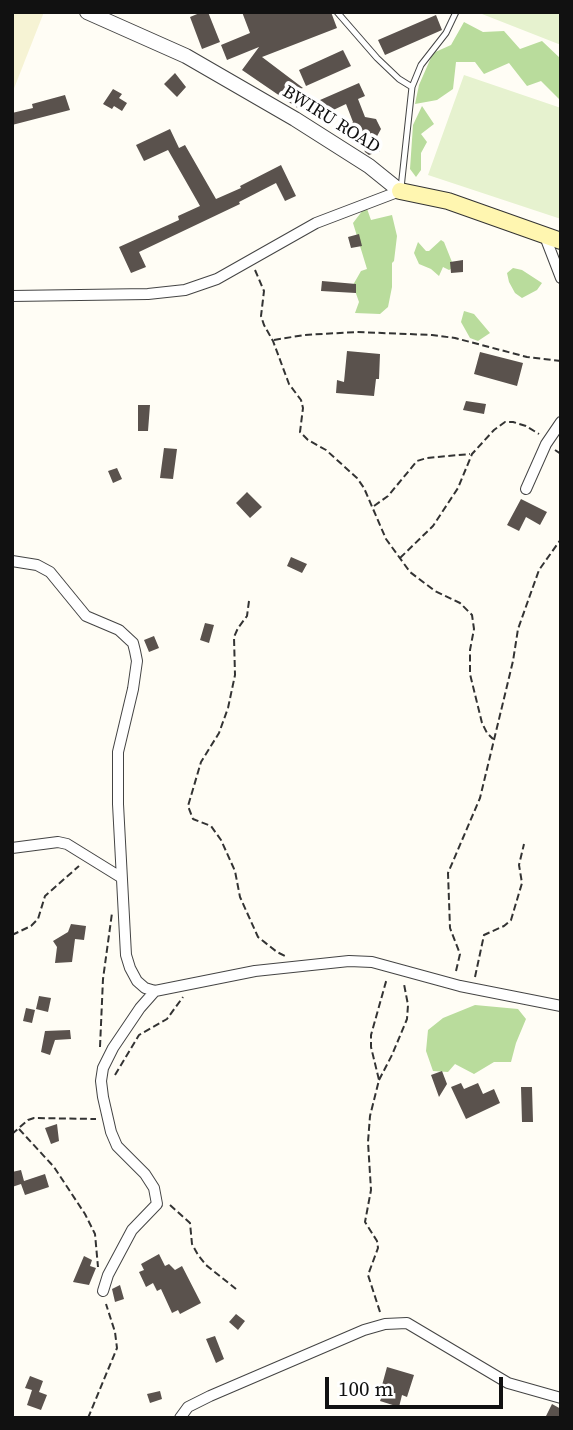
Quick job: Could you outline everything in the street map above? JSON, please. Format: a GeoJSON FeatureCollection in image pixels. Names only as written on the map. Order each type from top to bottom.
{"type":"FeatureCollection","features":[{"type":"Feature","properties":{"kind":"main road","name":"BWIRU ROAD"},"geometry":{"type":"LineString","coordinates":[[400,191],[448,201],[561,240]]}},
{"type":"Feature","properties":{"kind":"street","name":"BWIRU ROAD"},"geometry":{"type":"LineString","coordinates":[[87,12],[186,56],[295,118],[369,166],[400,191]]}},
{"type":"Feature","properties":{"kind":"street"},"geometry":{"type":"LineString","coordinates":[[12,296],[148,294],[186,290],[217,279],[316,223],[400,191]]}},
{"type":"Feature","properties":{"kind":"street"},"geometry":{"type":"LineString","coordinates":[[544,234],[561,278]]}},
{"type":"Feature","properties":{"kind":"street"},"geometry":{"type":"LineString","coordinates":[[526,489],[546,444],[561,422]]}},
{"type":"Feature","properties":{"kind":"street"},"geometry":{"type":"LineString","coordinates":[[12,561],[37,565],[50,572],[86,616],[118,630],[133,643],[137,661],[134,689],[118,752],[118,804],[126,955],[137,981],[145,988],[155,991],[200,981],[349,961],[396,968],[460,986],[561,1006]]}},
{"type":"Feature","properties":{"kind":"street"},"geometry":{"type":"LineString","coordinates":[[12,848],[58,842],[78,849],[122,878]]}},
{"type":"Feature","properties":{"kind":"street"},"geometry":{"type":"LineString","coordinates":[[103,1292],[132,1230],[157,1204],[157,1196],[145,1174],[117,1146],[107,1119],[103,1097],[103,1068],[127,1027],[155,991]]}},
{"type":"Feature","properties":{"kind":"street"},"geometry":{"type":"LineString","coordinates":[[180,1418],[188,1407],[210,1396],[385,1324],[407,1323],[508,1383],[561,1398]]}},
{"type":"Feature","properties":{"kind":"lane"},"geometry":{"type":"LineString","coordinates":[[337,12],[377,58],[399,79],[412,87]]}},
{"type":"Feature","properties":{"kind":"lane"},"geometry":{"type":"LineString","coordinates":[[400,191],[412,87],[421,65],[446,33],[456,12]]}},
{"type":"Feature","properties":{"kind":"path"},"geometry":{"type":"LineString","coordinates":[[249,261],[264,291],[261,316],[289,384],[301,400],[303,408],[300,432],[349,469],[364,488],[386,539],[410,572],[468,609],[474,621],[470,674],[482,723],[494,739]]}},
{"type":"Feature","properties":{"kind":"path"},"geometry":{"type":"LineString","coordinates":[[273,341],[304,335],[408,333],[455,338],[527,356],[561,361]]}},
{"type":"Feature","properties":{"kind":"path"},"geometry":{"type":"LineString","coordinates":[[400,559],[433,526],[458,488],[479,444],[505,422],[534,430],[546,444]]}},
{"type":"Feature","properties":{"kind":"path"},"geometry":{"type":"LineString","coordinates":[[373,507],[388,496],[421,459],[472,454]]}},
{"type":"Feature","properties":{"kind":"path"},"geometry":{"type":"LineString","coordinates":[[460,986],[456,970],[460,954],[450,928],[448,873],[480,798],[513,661],[518,629],[539,570],[561,539]]}},
{"type":"Feature","properties":{"kind":"path"},"geometry":{"type":"LineString","coordinates":[[249,601],[247,617],[241,622],[234,637],[234,676],[228,708],[219,733],[201,762],[188,806],[193,819],[211,826],[221,840],[236,871],[240,897],[258,937],[277,952],[305,965]]}},
{"type":"Feature","properties":{"kind":"path"},"geometry":{"type":"LineString","coordinates":[[472,988],[484,935],[511,920],[522,883],[519,865],[524,844]]}},
{"type":"Feature","properties":{"kind":"path"},"geometry":{"type":"LineString","coordinates":[[12,935],[31,926],[38,919],[46,896],[69,877],[87,856]]}},
{"type":"Feature","properties":{"kind":"path"},"geometry":{"type":"LineString","coordinates":[[103,1068],[100,1031],[103,979],[114,907]]}},
{"type":"Feature","properties":{"kind":"path"},"geometry":{"type":"LineString","coordinates":[[385,1324],[376,1305],[368,1275],[378,1248],[377,1241],[365,1222],[371,1190],[368,1152],[370,1116],[379,1080],[407,1019],[408,1005],[396,968]]}},
{"type":"Feature","properties":{"kind":"path"},"geometry":{"type":"LineString","coordinates":[[379,1080],[371,1047],[371,1035],[396,968]]}},
{"type":"Feature","properties":{"kind":"path"},"geometry":{"type":"LineString","coordinates":[[103,1097],[139,1035],[167,1019],[180,1000],[200,981]]}},
{"type":"Feature","properties":{"kind":"path"},"geometry":{"type":"LineString","coordinates":[[12,1134],[28,1120],[42,1116],[107,1119]]}},
{"type":"Feature","properties":{"kind":"path"},"geometry":{"type":"LineString","coordinates":[[19,1129],[54,1167],[92,1226],[99,1269]]}},
{"type":"Feature","properties":{"kind":"path"},"geometry":{"type":"LineString","coordinates":[[157,1196],[190,1223],[192,1244],[198,1255],[206,1265],[236,1289]]}},
{"type":"Feature","properties":{"kind":"path"},"geometry":{"type":"LineString","coordinates":[[88,1418],[117,1348],[103,1292]]}},
{"type":"Feature","properties":{"kind":"shaded area"},"geometry":{"type":"Polygon","coordinates":[[[12,12],[44,12],[13,91],[12,91],[12,12]]]}},
{"type":"Feature","properties":{"kind":"green space"},"geometry":{"type":"Polygon","coordinates":[[[561,12],[561,45],[482,14],[561,12]]]}},
{"type":"Feature","properties":{"kind":"green space"},"geometry":{"type":"Polygon","coordinates":[[[464,22],[483,32],[504,31],[520,49],[542,41],[561,59],[561,101],[541,81],[527,86],[509,63],[484,74],[475,62],[456,62],[453,89],[437,100],[415,104],[419,85],[433,53],[451,45],[464,22]]]}},
{"type":"Feature","properties":{"kind":"green space"},"geometry":{"type":"Polygon","coordinates":[[[464,75],[561,108],[561,219],[428,175],[464,75]]]}},
{"type":"Feature","properties":{"kind":"green space"},"geometry":{"type":"Polygon","coordinates":[[[422,106],[434,124],[421,134],[427,142],[421,153],[421,170],[416,177],[410,169],[413,125],[422,106]]]}},
{"type":"Feature","properties":{"kind":"green space"},"geometry":{"type":"Polygon","coordinates":[[[366,206],[371,220],[392,215],[397,236],[388,307],[380,314],[355,313],[359,302],[353,285],[361,271],[367,269],[353,223],[366,206]]]}},
{"type":"Feature","properties":{"kind":"green space"},"geometry":{"type":"Polygon","coordinates":[[[441,240],[454,267],[449,270],[443,267],[439,276],[419,264],[414,253],[418,242],[429,251],[441,240]]]}},
{"type":"Feature","properties":{"kind":"green space"},"geometry":{"type":"Polygon","coordinates":[[[513,268],[522,270],[542,283],[537,290],[522,298],[515,293],[509,282],[507,273],[513,268]]]}},
{"type":"Feature","properties":{"kind":"green space"},"geometry":{"type":"Polygon","coordinates":[[[464,311],[474,314],[490,333],[478,341],[470,338],[461,322],[464,311]]]}},
{"type":"Feature","properties":{"kind":"green space"},"geometry":{"type":"Polygon","coordinates":[[[475,1005],[518,1009],[526,1019],[511,1062],[494,1062],[474,1074],[455,1064],[448,1072],[433,1071],[426,1051],[428,1030],[443,1018],[475,1005]]]}},
{"type":"Feature","properties":{"kind":"building"},"geometry":{"type":"Polygon","coordinates":[[[208,12],[220,42],[202,49],[190,17],[208,12]]]}},
{"type":"Feature","properties":{"kind":"building"},"geometry":{"type":"Polygon","coordinates":[[[242,12],[331,12],[337,28],[262,57],[303,88],[299,89],[309,96],[299,109],[242,70],[259,47],[227,60],[221,45],[250,33],[242,12]]]}},
{"type":"Feature","properties":{"kind":"building"},"geometry":{"type":"Polygon","coordinates":[[[436,15],[442,30],[385,55],[378,40],[436,15]]]}},
{"type":"Feature","properties":{"kind":"building"},"geometry":{"type":"Polygon","coordinates":[[[343,50],[351,66],[306,86],[299,70],[343,50]]]}},
{"type":"Feature","properties":{"kind":"building"},"geometry":{"type":"Polygon","coordinates":[[[175,73],[186,87],[177,97],[164,84],[175,73]]]}},
{"type":"Feature","properties":{"kind":"building"},"geometry":{"type":"Polygon","coordinates":[[[359,83],[365,96],[358,99],[365,117],[376,119],[381,129],[375,140],[380,151],[369,155],[362,145],[352,142],[347,131],[353,122],[346,104],[327,113],[320,100],[359,83]]]}},
{"type":"Feature","properties":{"kind":"building"},"geometry":{"type":"Polygon","coordinates":[[[113,89],[122,94],[119,98],[127,103],[122,111],[103,104],[113,89]]]}},
{"type":"Feature","properties":{"kind":"building"},"geometry":{"type":"Polygon","coordinates":[[[65,95],[70,110],[12,125],[12,113],[65,95]]]}},
{"type":"Feature","properties":{"kind":"building"},"geometry":{"type":"Polygon","coordinates":[[[170,129],[179,148],[185,145],[216,199],[281,165],[296,196],[285,201],[276,183],[239,202],[240,204],[139,252],[146,267],[131,273],[119,247],[179,220],[178,216],[200,206],[168,150],[144,161],[136,145],[170,129]]]}},
{"type":"Feature","properties":{"kind":"building"},"geometry":{"type":"Polygon","coordinates":[[[359,234],[362,246],[351,248],[348,237],[359,234]]]}},
{"type":"Feature","properties":{"kind":"building"},"geometry":{"type":"Polygon","coordinates":[[[463,260],[463,272],[451,273],[450,262],[463,260]]]}},
{"type":"Feature","properties":{"kind":"building"},"geometry":{"type":"Polygon","coordinates":[[[322,281],[356,284],[356,293],[321,291],[322,281]]]}},
{"type":"Feature","properties":{"kind":"building"},"geometry":{"type":"Polygon","coordinates":[[[347,351],[380,354],[379,379],[376,379],[374,396],[336,393],[337,380],[344,382],[347,351]]]}},
{"type":"Feature","properties":{"kind":"building"},"geometry":{"type":"Polygon","coordinates":[[[480,352],[523,363],[517,386],[474,374],[480,352]]]}},
{"type":"Feature","properties":{"kind":"building"},"geometry":{"type":"Polygon","coordinates":[[[466,401],[486,404],[484,414],[463,410],[466,401]]]}},
{"type":"Feature","properties":{"kind":"building"},"geometry":{"type":"Polygon","coordinates":[[[138,405],[150,405],[148,431],[138,431],[138,405]]]}},
{"type":"Feature","properties":{"kind":"building"},"geometry":{"type":"Polygon","coordinates":[[[164,448],[177,449],[173,479],[160,478],[164,448]]]}},
{"type":"Feature","properties":{"kind":"building"},"geometry":{"type":"Polygon","coordinates":[[[117,468],[122,479],[113,483],[108,471],[117,468]]]}},
{"type":"Feature","properties":{"kind":"building"},"geometry":{"type":"Polygon","coordinates":[[[247,492],[262,507],[250,518],[236,503],[247,492]]]}},
{"type":"Feature","properties":{"kind":"building"},"geometry":{"type":"Polygon","coordinates":[[[521,499],[547,512],[540,525],[526,517],[519,531],[507,525],[521,499]]]}},
{"type":"Feature","properties":{"kind":"building"},"geometry":{"type":"Polygon","coordinates":[[[291,557],[307,564],[302,573],[287,566],[291,557]]]}},
{"type":"Feature","properties":{"kind":"building"},"geometry":{"type":"Polygon","coordinates":[[[205,623],[214,625],[209,643],[200,640],[205,623]]]}},
{"type":"Feature","properties":{"kind":"building"},"geometry":{"type":"Polygon","coordinates":[[[154,636],[159,648],[149,652],[144,640],[154,636]]]}},
{"type":"Feature","properties":{"kind":"building"},"geometry":{"type":"Polygon","coordinates":[[[71,924],[86,926],[84,940],[75,939],[72,962],[55,963],[57,947],[53,941],[68,932],[71,924]]]}},
{"type":"Feature","properties":{"kind":"building"},"geometry":{"type":"Polygon","coordinates":[[[39,996],[51,998],[48,1012],[36,1009],[39,996]]]}},
{"type":"Feature","properties":{"kind":"building"},"geometry":{"type":"Polygon","coordinates":[[[26,1008],[35,1010],[32,1023],[23,1021],[26,1008]]]}},
{"type":"Feature","properties":{"kind":"building"},"geometry":{"type":"Polygon","coordinates":[[[70,1030],[71,1039],[55,1040],[50,1055],[41,1052],[45,1031],[70,1030]]]}},
{"type":"Feature","properties":{"kind":"building"},"geometry":{"type":"Polygon","coordinates":[[[442,1071],[447,1084],[439,1097],[431,1075],[442,1071]]]}},
{"type":"Feature","properties":{"kind":"building"},"geometry":{"type":"Polygon","coordinates":[[[461,1083],[464,1089],[478,1083],[483,1094],[494,1089],[500,1103],[466,1119],[451,1087],[461,1083]]]}},
{"type":"Feature","properties":{"kind":"building"},"geometry":{"type":"Polygon","coordinates":[[[521,1087],[532,1087],[533,1122],[522,1122],[521,1087]]]}},
{"type":"Feature","properties":{"kind":"building"},"geometry":{"type":"Polygon","coordinates":[[[57,1124],[59,1141],[51,1144],[45,1128],[57,1124]]]}},
{"type":"Feature","properties":{"kind":"building"},"geometry":{"type":"Polygon","coordinates":[[[21,1170],[24,1181],[45,1174],[49,1187],[25,1195],[21,1184],[12,1187],[12,1172],[21,1170]]]}},
{"type":"Feature","properties":{"kind":"building"},"geometry":{"type":"Polygon","coordinates":[[[159,1254],[165,1266],[169,1264],[175,1270],[182,1266],[201,1303],[180,1314],[178,1310],[172,1313],[161,1289],[157,1291],[153,1283],[146,1287],[139,1272],[144,1270],[141,1264],[159,1254]]]}},
{"type":"Feature","properties":{"kind":"building"},"geometry":{"type":"Polygon","coordinates":[[[84,1256],[92,1260],[90,1266],[96,1268],[89,1285],[73,1282],[84,1256]]]}},
{"type":"Feature","properties":{"kind":"building"},"geometry":{"type":"Polygon","coordinates":[[[120,1285],[124,1299],[115,1302],[112,1289],[120,1285]]]}},
{"type":"Feature","properties":{"kind":"building"},"geometry":{"type":"Polygon","coordinates":[[[236,1314],[245,1321],[238,1330],[229,1322],[236,1314]]]}},
{"type":"Feature","properties":{"kind":"building"},"geometry":{"type":"Polygon","coordinates":[[[215,1336],[224,1359],[216,1363],[206,1339],[215,1336]]]}},
{"type":"Feature","properties":{"kind":"building"},"geometry":{"type":"Polygon","coordinates":[[[387,1367],[414,1375],[407,1397],[402,1395],[399,1407],[380,1401],[387,1367]]]}},
{"type":"Feature","properties":{"kind":"building"},"geometry":{"type":"Polygon","coordinates":[[[30,1376],[43,1381],[39,1392],[47,1395],[41,1410],[27,1405],[32,1390],[25,1388],[30,1376]]]}},
{"type":"Feature","properties":{"kind":"building"},"geometry":{"type":"Polygon","coordinates":[[[160,1391],[162,1399],[150,1403],[147,1394],[160,1391]]]}},
{"type":"Feature","properties":{"kind":"building"},"geometry":{"type":"Polygon","coordinates":[[[552,1404],[561,1409],[561,1418],[545,1418],[552,1404]]]}}]}
